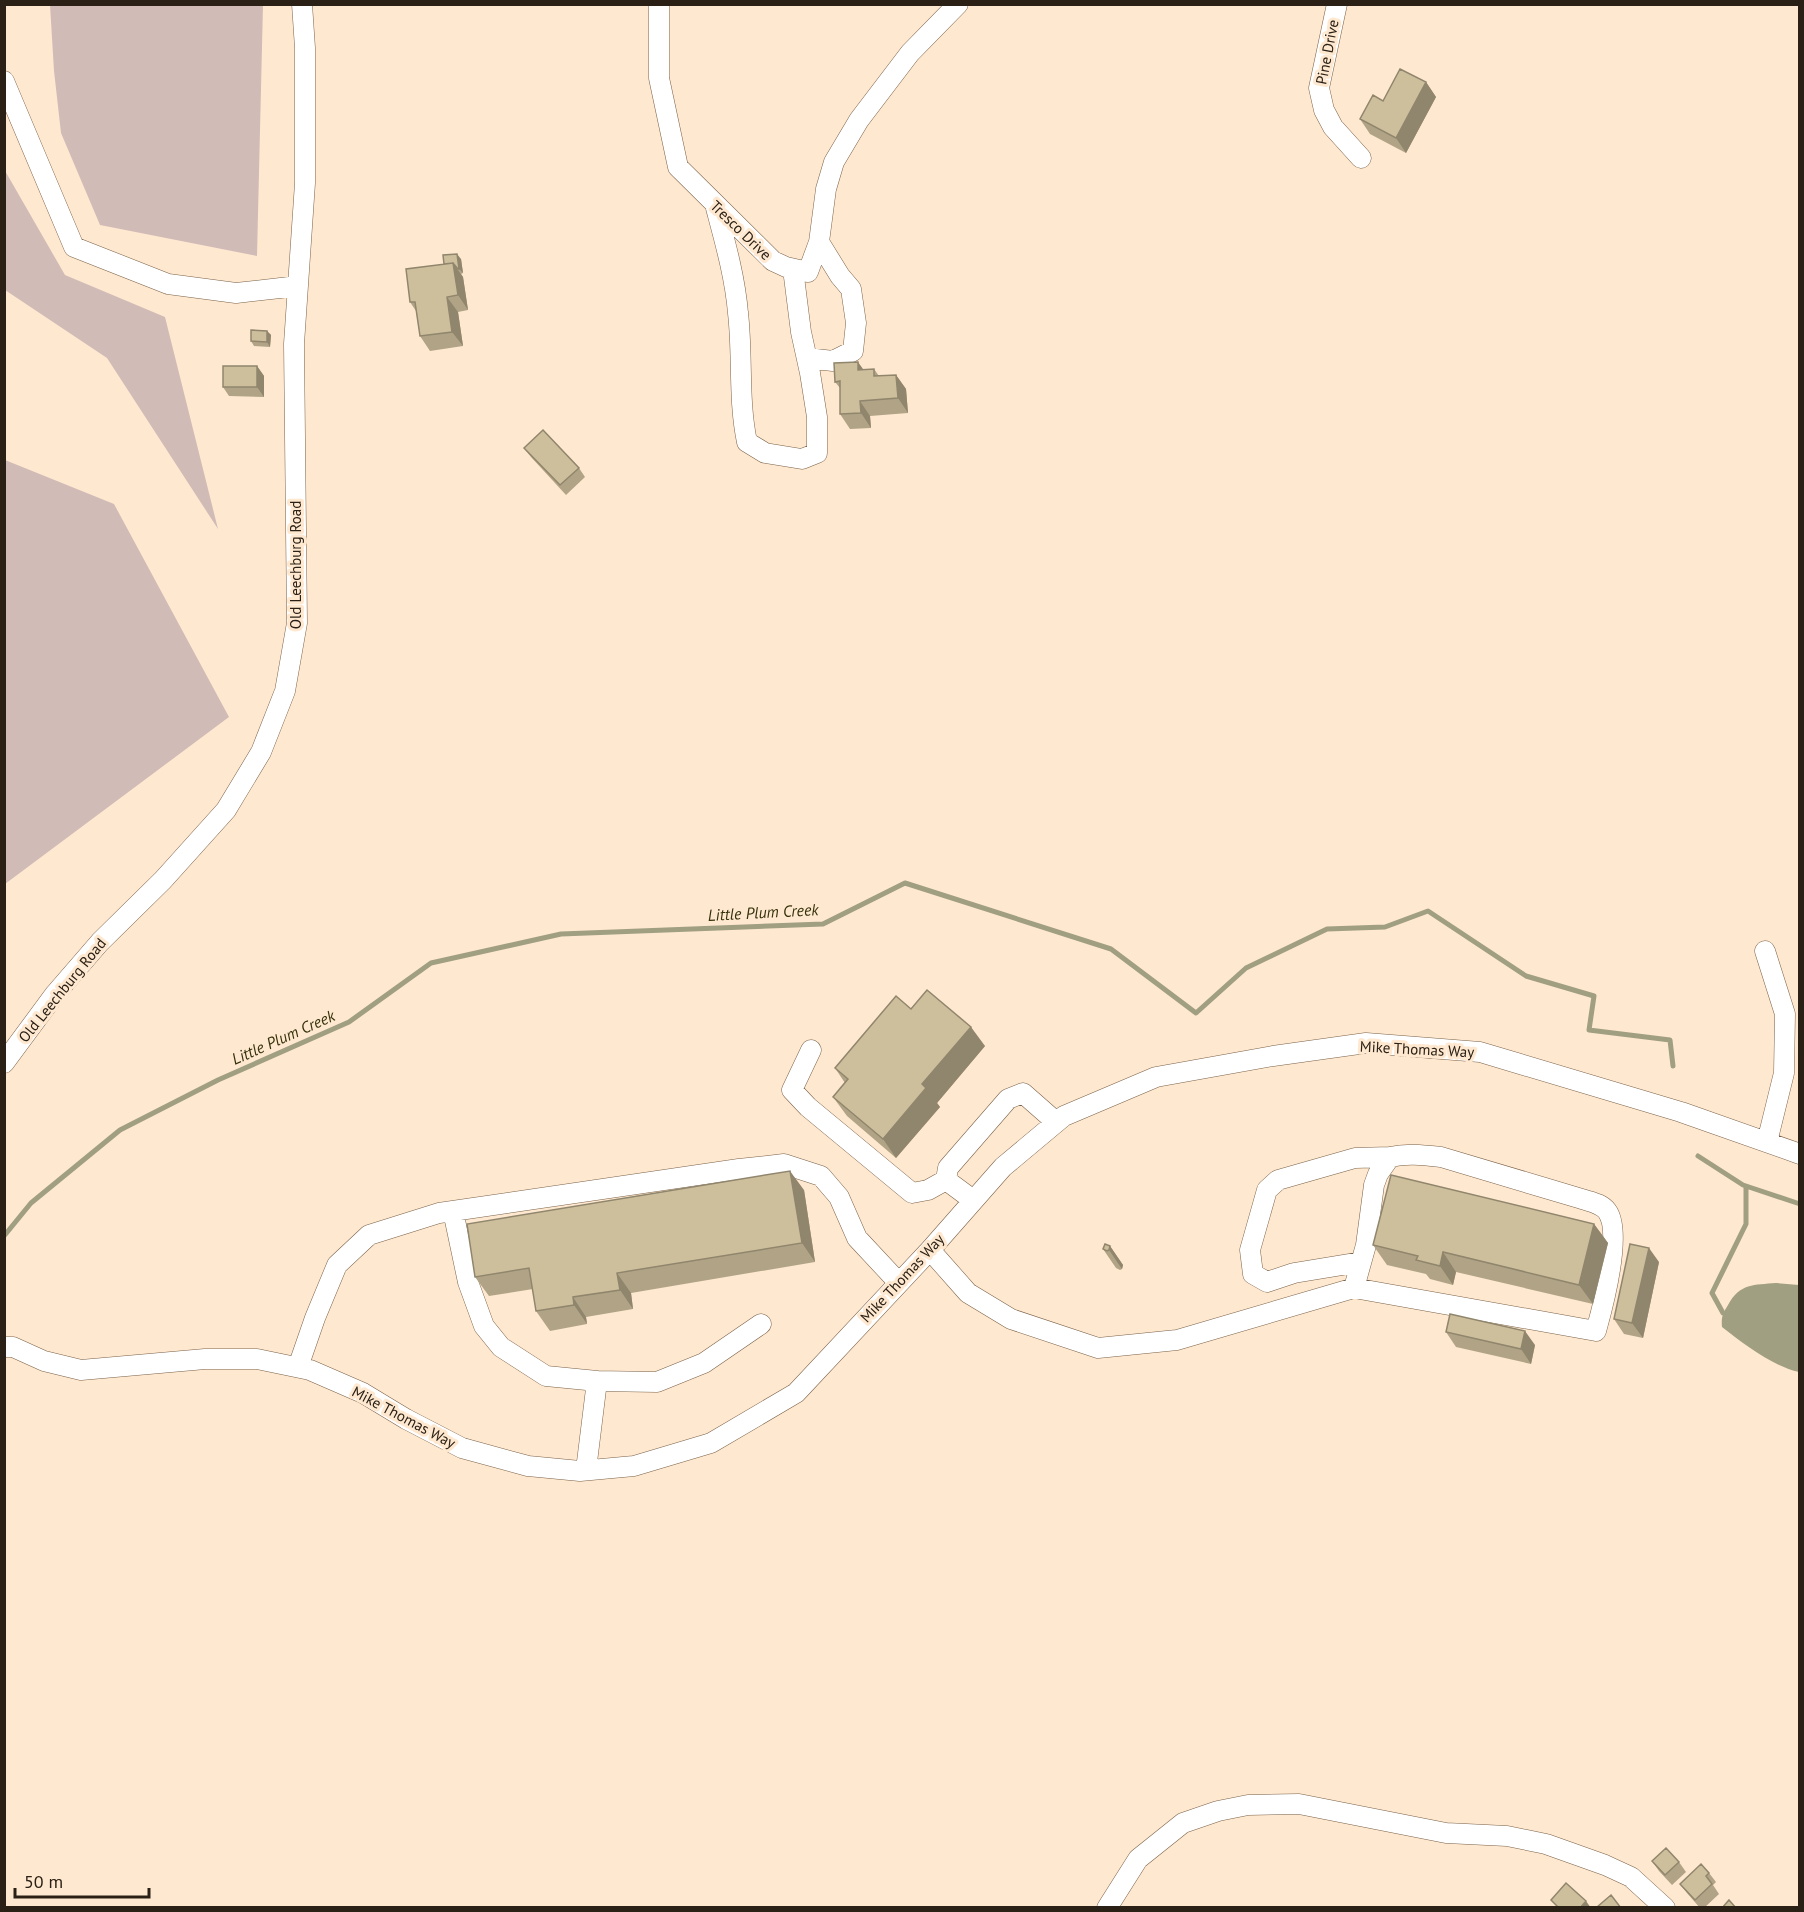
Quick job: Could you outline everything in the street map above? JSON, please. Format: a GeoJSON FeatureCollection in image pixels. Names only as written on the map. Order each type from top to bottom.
{"type":"FeatureCollection","features":[{"type":"Feature","properties":{"kind":"street","name":"Old Leechburg Road"},"geometry":{"type":"LineString","coordinates":[[4,1063],[55,994],[100,942],[163,880],[226,810],[261,752],[285,691],[297,622],[294,344],[305,183],[305,48],[302,4]]}},
{"type":"Feature","properties":{"kind":"street","name":"Tresco Drive"},"geometry":{"type":"LineString","coordinates":[[659,4],[659,78],[678,167],[773,261],[794,269]]}},
{"type":"Feature","properties":{"kind":"street"},"geometry":{"type":"LineString","coordinates":[[716,207],[728,253],[738,313],[741,415],[747,442],[765,453],[802,459],[817,453],[817,417],[801,332],[794,269],[808,272],[819,242],[826,189],[834,162],[859,120],[910,53],[958,4]]}},
{"type":"Feature","properties":{"kind":"street","name":"Pine Drive"},"geometry":{"type":"LineString","coordinates":[[1337,4],[1319,88],[1324,110],[1333,127],[1361,158]]}},
{"type":"Feature","properties":{"kind":"street"},"geometry":{"type":"LineString","coordinates":[[4,81],[74,247],[168,284],[236,293],[298,286]]}},
{"type":"Feature","properties":{"kind":"street"},"geometry":{"type":"LineString","coordinates":[[807,358],[833,361],[853,351],[856,323],[851,289],[819,242]]}},
{"type":"Feature","properties":{"kind":"street"},"geometry":{"type":"LineString","coordinates":[[1765,951],[1785,1014],[1784,1073],[1767,1143]]}},
{"type":"Feature","properties":{"kind":"street","name":"Mike Thomas Way"},"geometry":{"type":"LineString","coordinates":[[4,1347],[13,1347],[44,1362],[81,1371],[205,1359],[257,1359],[310,1370],[363,1393],[406,1419],[462,1448],[528,1466],[586,1470],[634,1466],[711,1443],[796,1393],[930,1250],[1003,1167],[1064,1116],[1156,1077],[1273,1056],[1366,1043],[1479,1052],[1681,1112],[1800,1154]]}},
{"type":"Feature","properties":{"kind":"street"},"geometry":{"type":"LineString","coordinates":[[811,1050],[792,1090],[808,1107],[912,1193],[928,1190],[946,1180]]}},
{"type":"Feature","properties":{"kind":"street"},"geometry":{"type":"LineString","coordinates":[[946,1180],[948,1168],[1008,1099],[1023,1093],[1056,1122]]}},
{"type":"Feature","properties":{"kind":"street"},"geometry":{"type":"LineString","coordinates":[[930,1250],[968,1293],[1011,1319],[1098,1348],[1177,1340],[1354,1288],[1596,1331],[1605,1302],[1614,1242],[1613,1224],[1608,1212],[1599,1204],[1441,1157],[1418,1154],[1355,1158],[1278,1180],[1267,1190],[1250,1250],[1253,1274],[1268,1281],[1294,1273],[1361,1262]]}},
{"type":"Feature","properties":{"kind":"street"},"geometry":{"type":"LineString","coordinates":[[1354,1288],[1366,1245],[1374,1185],[1389,1157]]}},
{"type":"Feature","properties":{"kind":"street"},"geometry":{"type":"LineString","coordinates":[[298,1367],[337,1265],[369,1235],[439,1213],[784,1164],[821,1176],[839,1197],[857,1238],[899,1283]]}},
{"type":"Feature","properties":{"kind":"street"},"geometry":{"type":"LineString","coordinates":[[946,1180],[973,1200]]}},
{"type":"Feature","properties":{"kind":"street"},"geometry":{"type":"LineString","coordinates":[[453,1211],[468,1282],[484,1326],[501,1347],[546,1376],[597,1381],[657,1382],[704,1363],[761,1324]]}},
{"type":"Feature","properties":{"kind":"street"},"geometry":{"type":"LineString","coordinates":[[586,1470],[597,1381]]}},
{"type":"Feature","properties":{"kind":"street"},"geometry":{"type":"LineString","coordinates":[[1107,1908],[1138,1859],[1183,1823],[1218,1811],[1248,1805],[1299,1804],[1446,1833],[1507,1836],[1546,1844],[1597,1861],[1631,1877],[1661,1904]]}},
{"type":"Feature","properties":{"kind":"shaded area"},"geometry":{"type":"Polygon","coordinates":[[[50,5],[263,5],[257,256],[100,225],[61,133],[50,5]]]}},
{"type":"Feature","properties":{"kind":"shaded area"},"geometry":{"type":"Polygon","coordinates":[[[4,169],[65,275],[165,317],[218,529],[107,358],[5,290],[4,169]]]}},
{"type":"Feature","properties":{"kind":"shaded area"},"geometry":{"type":"Polygon","coordinates":[[[5,460],[114,504],[229,717],[5,884],[5,460]]]}},
{"type":"Feature","properties":{"kind":"shaded area"},"geometry":{"type":"Polygon","coordinates":[[[1776,1283],[1799,1285],[1799,1372],[1769,1360],[1722,1327],[1724,1313],[1737,1293],[1748,1286],[1776,1283]]]}},
{"type":"Feature","properties":{"kind":"building"},"geometry":{"type":"Polygon","coordinates":[[[1400,69],[1426,82],[1396,138],[1360,119],[1373,95],[1383,101],[1400,69]]]}},
{"type":"Feature","properties":{"kind":"building"},"geometry":{"type":"Polygon","coordinates":[[[457,254],[459,269],[453,263],[444,264],[443,255],[457,254]]]}},
{"type":"Feature","properties":{"kind":"building"},"geometry":{"type":"Polygon","coordinates":[[[453,263],[458,295],[447,297],[452,332],[420,336],[415,302],[410,302],[406,269],[453,263]]]}},
{"type":"Feature","properties":{"kind":"building"},"geometry":{"type":"Polygon","coordinates":[[[251,330],[267,331],[267,342],[251,341],[251,330]]]}},
{"type":"Feature","properties":{"kind":"building"},"geometry":{"type":"Polygon","coordinates":[[[858,362],[858,370],[874,369],[874,376],[896,375],[898,398],[860,401],[861,413],[840,414],[840,381],[835,382],[834,363],[858,362]]]}},
{"type":"Feature","properties":{"kind":"building"},"geometry":{"type":"Polygon","coordinates":[[[223,366],[257,366],[257,387],[223,387],[223,366]]]}},
{"type":"Feature","properties":{"kind":"building"},"geometry":{"type":"Polygon","coordinates":[[[543,430],[579,468],[560,485],[524,448],[543,430]]]}},
{"type":"Feature","properties":{"kind":"building"},"geometry":{"type":"Polygon","coordinates":[[[927,990],[971,1027],[922,1084],[926,1088],[883,1139],[833,1097],[848,1079],[835,1068],[896,996],[911,1009],[927,990]]]}},
{"type":"Feature","properties":{"kind":"building"},"geometry":{"type":"Polygon","coordinates":[[[790,1171],[802,1243],[617,1273],[620,1290],[573,1297],[574,1305],[536,1311],[529,1268],[475,1277],[467,1224],[790,1171]]]}},
{"type":"Feature","properties":{"kind":"building"},"geometry":{"type":"Polygon","coordinates":[[[1391,1175],[1594,1224],[1579,1285],[1443,1252],[1440,1266],[1416,1260],[1418,1256],[1373,1245],[1391,1175]]]}},
{"type":"Feature","properties":{"kind":"building"},"geometry":{"type":"Polygon","coordinates":[[[1105,1244],[1110,1246],[1107,1251],[1103,1249],[1105,1244]]]}},
{"type":"Feature","properties":{"kind":"building"},"geometry":{"type":"Polygon","coordinates":[[[1630,1244],[1649,1248],[1632,1323],[1614,1319],[1630,1244]]]}},
{"type":"Feature","properties":{"kind":"building"},"geometry":{"type":"Polygon","coordinates":[[[1450,1314],[1525,1331],[1521,1349],[1446,1332],[1450,1314]]]}},
{"type":"Feature","properties":{"kind":"building"},"geometry":{"type":"Polygon","coordinates":[[[1666,1848],[1679,1862],[1665,1875],[1652,1861],[1666,1848]]]}},
{"type":"Feature","properties":{"kind":"building"},"geometry":{"type":"Polygon","coordinates":[[[1701,1864],[1709,1873],[1706,1876],[1712,1884],[1695,1900],[1680,1884],[1701,1864]]]}},
{"type":"Feature","properties":{"kind":"building"},"geometry":{"type":"Polygon","coordinates":[[[1566,1883],[1586,1901],[1580,1908],[1559,1908],[1551,1900],[1566,1883]]]}},
{"type":"Feature","properties":{"kind":"building"},"geometry":{"type":"Polygon","coordinates":[[[1611,1895],[1621,1908],[1597,1907],[1611,1895]]]}},
{"type":"Feature","properties":{"kind":"building"},"geometry":{"type":"Polygon","coordinates":[[[1729,1900],[1736,1908],[1722,1908],[1729,1900]]]}},
{"type":"Feature","properties":{"kind":"waterway","name":"Little Plum Creek"},"geometry":{"type":"LineString","coordinates":[[4,1236],[31,1203],[120,1130],[218,1080],[349,1022],[431,963],[561,934],[823,924],[905,883],[1111,949],[1196,1013],[1246,968],[1327,929],[1385,927],[1428,911],[1526,976],[1594,996],[1589,1030],[1670,1040],[1673,1066]]}},
{"type":"Feature","properties":{"kind":"waterway","name":"Little Plum Creek"},"geometry":{"type":"LineString","coordinates":[[1698,1156],[1743,1185],[1800,1204]]}},
{"type":"Feature","properties":{"kind":"waterway"},"geometry":{"type":"LineString","coordinates":[[1723,1313],[1712,1293],[1746,1224],[1746,1186]]}}]}
